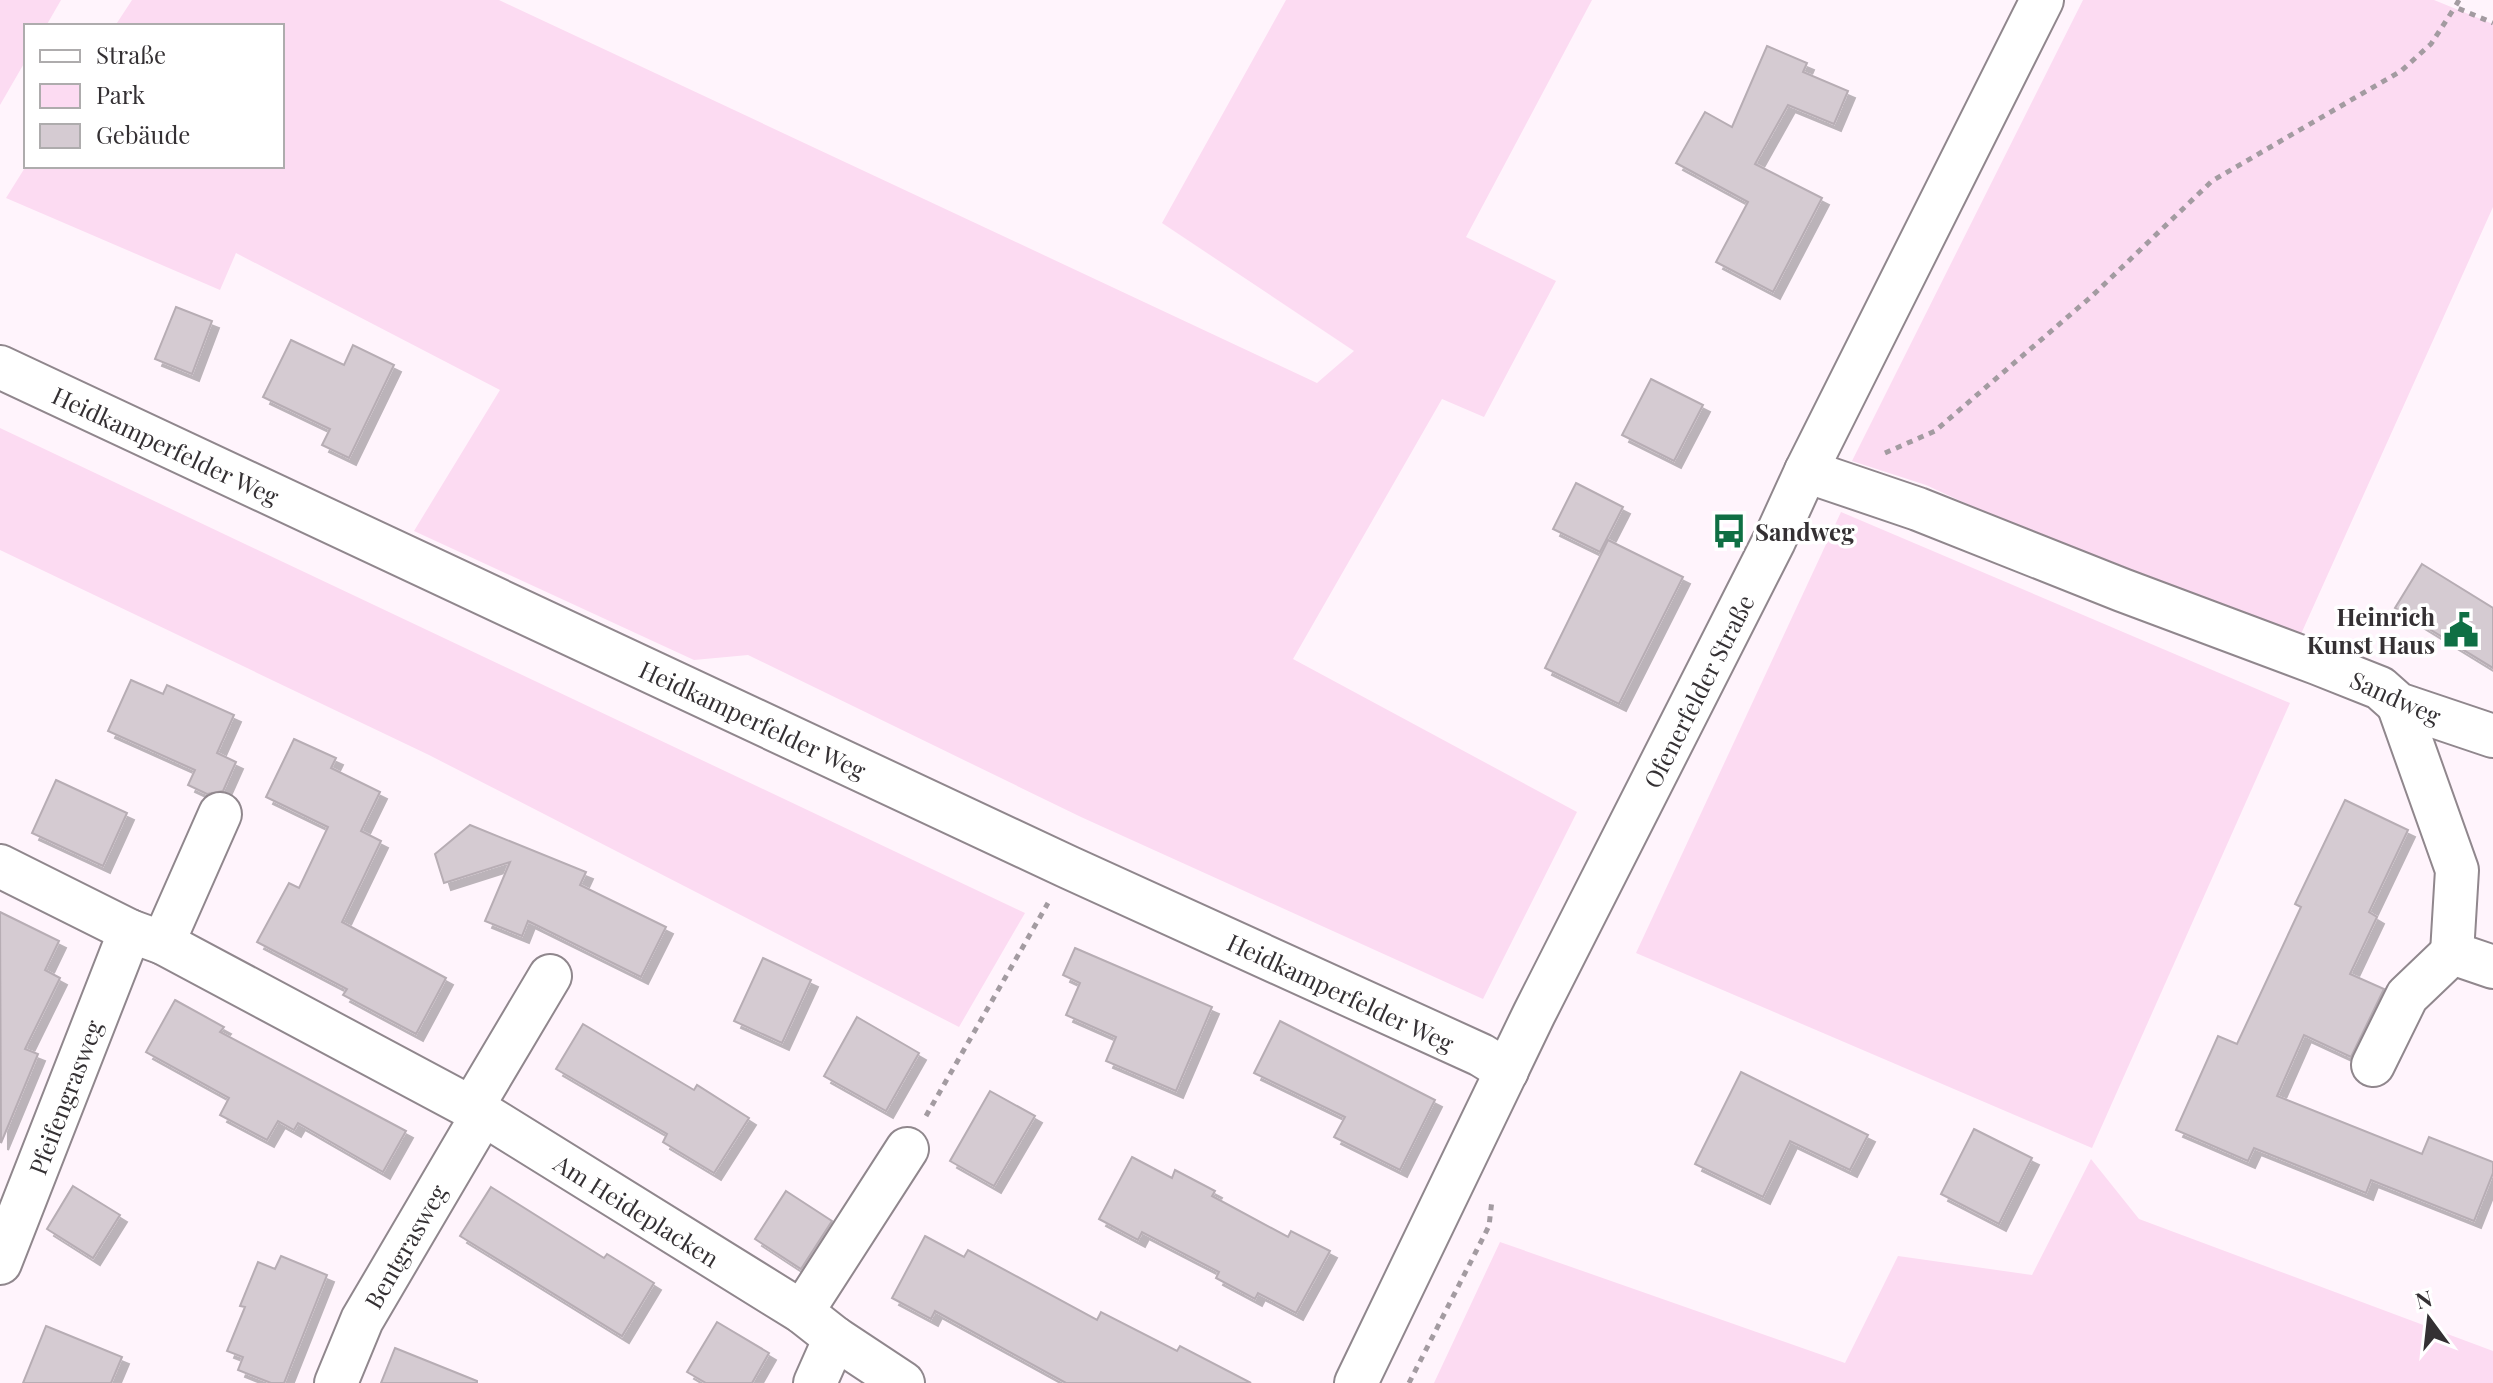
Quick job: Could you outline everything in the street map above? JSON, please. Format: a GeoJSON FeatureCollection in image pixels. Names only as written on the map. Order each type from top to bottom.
{"type":"FeatureCollection","features":[{"type":"Feature","properties":{"kind":"street","name":"Ofenerfelder Straße"},"geometry":{"type":"LineString","coordinates":[[1356,1383],[1507,1071],[1774,541],[1816,475],[2042,0]]}},
{"type":"Feature","properties":{"kind":"street","name":"Heidkamperfelder Weg"},"geometry":{"type":"LineString","coordinates":[[0,367],[1068,867],[1460,1045],[1507,1071]]}},
{"type":"Feature","properties":{"kind":"street","name":"Sandweg"},"geometry":{"type":"LineString","coordinates":[[1816,475],[1918,509],[2380,688],[2398,704],[2493,736]]}},
{"type":"Feature","properties":{"kind":"street"},"geometry":{"type":"LineString","coordinates":[[2373,1065],[2407,996],[2452,953],[2457,870],[2398,704]]}},
{"type":"Feature","properties":{"kind":"street"},"geometry":{"type":"LineString","coordinates":[[146,937],[220,814]]}},
{"type":"Feature","properties":{"kind":"street","name":"Am Heideplacken"},"geometry":{"type":"LineString","coordinates":[[0,866],[146,937],[477,1111],[802,1312],[903,1383]]}},
{"type":"Feature","properties":{"kind":"street","name":"Pfeifengrasweg"},"geometry":{"type":"LineString","coordinates":[[0,1263],[146,937]]}},
{"type":"Feature","properties":{"kind":"street"},"geometry":{"type":"LineString","coordinates":[[2452,953],[2493,967]]}},
{"type":"Feature","properties":{"kind":"street"},"geometry":{"type":"LineString","coordinates":[[477,1111],[550,976]]}},
{"type":"Feature","properties":{"kind":"street","name":"Bentgrasweg"},"geometry":{"type":"LineString","coordinates":[[336,1383],[362,1320],[477,1111]]}},
{"type":"Feature","properties":{"kind":"street"},"geometry":{"type":"LineString","coordinates":[[802,1312],[907,1149]]}},
{"type":"Feature","properties":{"kind":"street"},"geometry":{"type":"LineString","coordinates":[[815,1383],[835,1338]]}},
{"type":"Feature","properties":{"kind":"path"},"geometry":{"type":"LineString","coordinates":[[1816,475],[1935,431],[2092,296],[2212,181],[2401,71],[2431,44],[2459,0]]}},
{"type":"Feature","properties":{"kind":"path"},"geometry":{"type":"LineString","coordinates":[[2455,7],[2493,23]]}},
{"type":"Feature","properties":{"kind":"path"},"geometry":{"type":"LineString","coordinates":[[907,1149],[1068,867]]}},
{"type":"Feature","properties":{"kind":"green space"},"geometry":{"type":"Polygon","coordinates":[[[0,0],[61,0],[47,24],[24,24],[24,63],[0,105],[0,0]]]}},
{"type":"Feature","properties":{"kind":"green space"},"geometry":{"type":"Polygon","coordinates":[[[132,0],[499,0],[1317,383],[1354,351],[1162,223],[1286,0],[1592,0],[1466,237],[1556,281],[1484,417],[1442,399],[1293,659],[1577,812],[1483,999],[1081,817],[748,655],[694,660],[414,531],[500,390],[236,253],[220,290],[6,198],[25,168],[284,168],[284,24],[116,24],[132,0]]]}},
{"type":"Feature","properties":{"kind":"green space"},"geometry":{"type":"Polygon","coordinates":[[[2083,0],[2434,0],[2493,24],[2493,207],[2292,654],[1926,485],[1852,461],[2083,0]]]}},
{"type":"Feature","properties":{"kind":"green space"},"geometry":{"type":"Polygon","coordinates":[[[0,428],[1025,913],[959,1027],[429,755],[0,550],[0,428]]]}},
{"type":"Feature","properties":{"kind":"green space"},"geometry":{"type":"Polygon","coordinates":[[[1841,512],[2290,703],[2092,1148],[1636,953],[1841,512]]]}},
{"type":"Feature","properties":{"kind":"green space"},"geometry":{"type":"Polygon","coordinates":[[[2091,1159],[2139,1219],[2493,1351],[2493,1383],[1434,1383],[1500,1242],[1845,1363],[1898,1256],[2032,1275],[2091,1159]]]}},
{"type":"Feature","properties":{"kind":"building"},"geometry":{"type":"Polygon","coordinates":[[[1767,46],[1807,63],[1803,72],[1848,91],[1834,124],[1788,105],[1755,164],[1822,198],[1773,292],[1716,262],[1748,202],[1676,163],[1705,112],[1732,127],[1767,46]]]}},
{"type":"Feature","properties":{"kind":"building"},"geometry":{"type":"Polygon","coordinates":[[[176,307],[212,321],[192,374],[155,359],[176,307]]]}},
{"type":"Feature","properties":{"kind":"building"},"geometry":{"type":"Polygon","coordinates":[[[291,340],[344,365],[353,345],[394,365],[349,458],[322,445],[330,429],[263,397],[291,340]]]}},
{"type":"Feature","properties":{"kind":"building"},"geometry":{"type":"Polygon","coordinates":[[[1651,379],[1703,405],[1674,461],[1622,435],[1651,379]]]}},
{"type":"Feature","properties":{"kind":"building"},"geometry":{"type":"Polygon","coordinates":[[[1576,483],[1623,507],[1600,552],[1553,529],[1576,483]]]}},
{"type":"Feature","properties":{"kind":"building"},"geometry":{"type":"Polygon","coordinates":[[[1608,540],[1683,577],[1619,704],[1545,668],[1608,540]]]}},
{"type":"Feature","properties":{"kind":"building","name":"Heinrich Kunst Haus"},"geometry":{"type":"Polygon","coordinates":[[[2422,564],[2493,608],[2493,668],[2395,608],[2422,564]]]}},
{"type":"Feature","properties":{"kind":"building"},"geometry":{"type":"Polygon","coordinates":[[[131,680],[163,694],[167,685],[234,715],[217,753],[236,762],[223,791],[207,794],[188,785],[195,770],[108,731],[131,680]]]}},
{"type":"Feature","properties":{"kind":"building"},"geometry":{"type":"Polygon","coordinates":[[[294,739],[336,758],[331,768],[380,792],[361,831],[381,841],[342,922],[446,978],[416,1034],[343,995],[347,989],[257,942],[289,883],[299,888],[328,827],[266,797],[294,739]]]}},
{"type":"Feature","properties":{"kind":"building"},"geometry":{"type":"Polygon","coordinates":[[[56,780],[127,813],[103,866],[32,833],[56,780]]]}},
{"type":"Feature","properties":{"kind":"building"},"geometry":{"type":"Polygon","coordinates":[[[2345,800],[2408,830],[2369,912],[2377,917],[2350,974],[2384,989],[2351,1057],[2304,1035],[2277,1096],[2422,1154],[2429,1137],[2493,1162],[2493,1173],[2474,1221],[2371,1180],[2366,1193],[2254,1148],[2248,1161],[2176,1130],[2218,1036],[2237,1044],[2301,907],[2295,904],[2345,800]]]}},
{"type":"Feature","properties":{"kind":"building"},"geometry":{"type":"Polygon","coordinates":[[[470,825],[586,872],[580,885],[666,927],[641,977],[528,921],[522,936],[485,921],[510,862],[444,883],[435,854],[470,825]]]}},
{"type":"Feature","properties":{"kind":"building"},"geometry":{"type":"Polygon","coordinates":[[[0,912],[59,941],[45,970],[60,978],[25,1049],[38,1054],[1,1143],[0,912]]]}},
{"type":"Feature","properties":{"kind":"building"},"geometry":{"type":"Polygon","coordinates":[[[1075,948],[1212,1007],[1176,1091],[1106,1061],[1116,1037],[1066,1015],[1080,983],[1063,975],[1075,948]]]}},
{"type":"Feature","properties":{"kind":"building"},"geometry":{"type":"Polygon","coordinates":[[[763,958],[811,980],[782,1043],[734,1021],[763,958]]]}},
{"type":"Feature","properties":{"kind":"building"},"geometry":{"type":"Polygon","coordinates":[[[175,1000],[224,1027],[220,1032],[406,1131],[383,1172],[298,1123],[294,1130],[278,1121],[267,1140],[220,1115],[229,1098],[146,1052],[175,1000]]]}},
{"type":"Feature","properties":{"kind":"building"},"geometry":{"type":"Polygon","coordinates":[[[857,1017],[919,1053],[886,1111],[824,1076],[857,1017]]]}},
{"type":"Feature","properties":{"kind":"building"},"geometry":{"type":"Polygon","coordinates":[[[1280,1021],[1435,1100],[1400,1170],[1334,1137],[1345,1117],[1254,1073],[1280,1021]]]}},
{"type":"Feature","properties":{"kind":"building"},"geometry":{"type":"Polygon","coordinates":[[[583,1024],[694,1090],[697,1085],[749,1118],[714,1173],[663,1142],[667,1134],[556,1069],[583,1024]]]}},
{"type":"Feature","properties":{"kind":"building"},"geometry":{"type":"Polygon","coordinates":[[[1741,1072],[1868,1135],[1850,1170],[1790,1141],[1763,1197],[1695,1164],[1741,1072]]]}},
{"type":"Feature","properties":{"kind":"building"},"geometry":{"type":"Polygon","coordinates":[[[990,1091],[1035,1116],[994,1186],[950,1161],[990,1091]]]}},
{"type":"Feature","properties":{"kind":"building"},"geometry":{"type":"Polygon","coordinates":[[[1974,1129],[2032,1158],[1999,1224],[1941,1194],[1974,1129]]]}},
{"type":"Feature","properties":{"kind":"building"},"geometry":{"type":"Polygon","coordinates":[[[1132,1157],[1172,1178],[1175,1170],[1215,1191],[1212,1196],[1288,1237],[1291,1231],[1330,1251],[1296,1313],[1258,1293],[1255,1299],[1216,1278],[1219,1272],[1142,1232],[1138,1240],[1099,1219],[1132,1157]]]}},
{"type":"Feature","properties":{"kind":"building"},"geometry":{"type":"Polygon","coordinates":[[[73,1186],[120,1215],[93,1258],[47,1229],[73,1186]]]}},
{"type":"Feature","properties":{"kind":"building"},"geometry":{"type":"Polygon","coordinates":[[[491,1187],[604,1258],[607,1254],[654,1283],[622,1336],[460,1236],[491,1187]]]}},
{"type":"Feature","properties":{"kind":"building"},"geometry":{"type":"Polygon","coordinates":[[[786,1191],[832,1221],[801,1269],[755,1239],[786,1191]]]}},
{"type":"Feature","properties":{"kind":"building"},"geometry":{"type":"Polygon","coordinates":[[[925,1236],[964,1257],[968,1250],[1097,1320],[1101,1312],[1177,1351],[1180,1346],[1251,1383],[1066,1383],[935,1311],[931,1319],[892,1298],[925,1236]]]}},
{"type":"Feature","properties":{"kind":"building"},"geometry":{"type":"Polygon","coordinates":[[[281,1256],[327,1275],[284,1383],[271,1383],[238,1370],[243,1357],[227,1351],[245,1307],[240,1306],[258,1262],[275,1269],[281,1256]]]}},
{"type":"Feature","properties":{"kind":"building"},"geometry":{"type":"Polygon","coordinates":[[[717,1322],[769,1353],[752,1383],[706,1383],[687,1372],[717,1322]]]}},
{"type":"Feature","properties":{"kind":"building"},"geometry":{"type":"Polygon","coordinates":[[[46,1326],[122,1357],[111,1383],[23,1383],[46,1326]]]}},
{"type":"Feature","properties":{"kind":"building"},"geometry":{"type":"Polygon","coordinates":[[[395,1348],[477,1381],[477,1383],[381,1383],[395,1348]]]}},
{"type":"Feature","properties":{"kind":"place","name":"Sandweg"},"geometry":{"type":"Point","coordinates":[1729,531]}},
{"type":"Feature","properties":{"kind":"place","name":"Heinrich Kunst Haus"},"geometry":{"type":"Point","coordinates":[2461,630]}}]}
